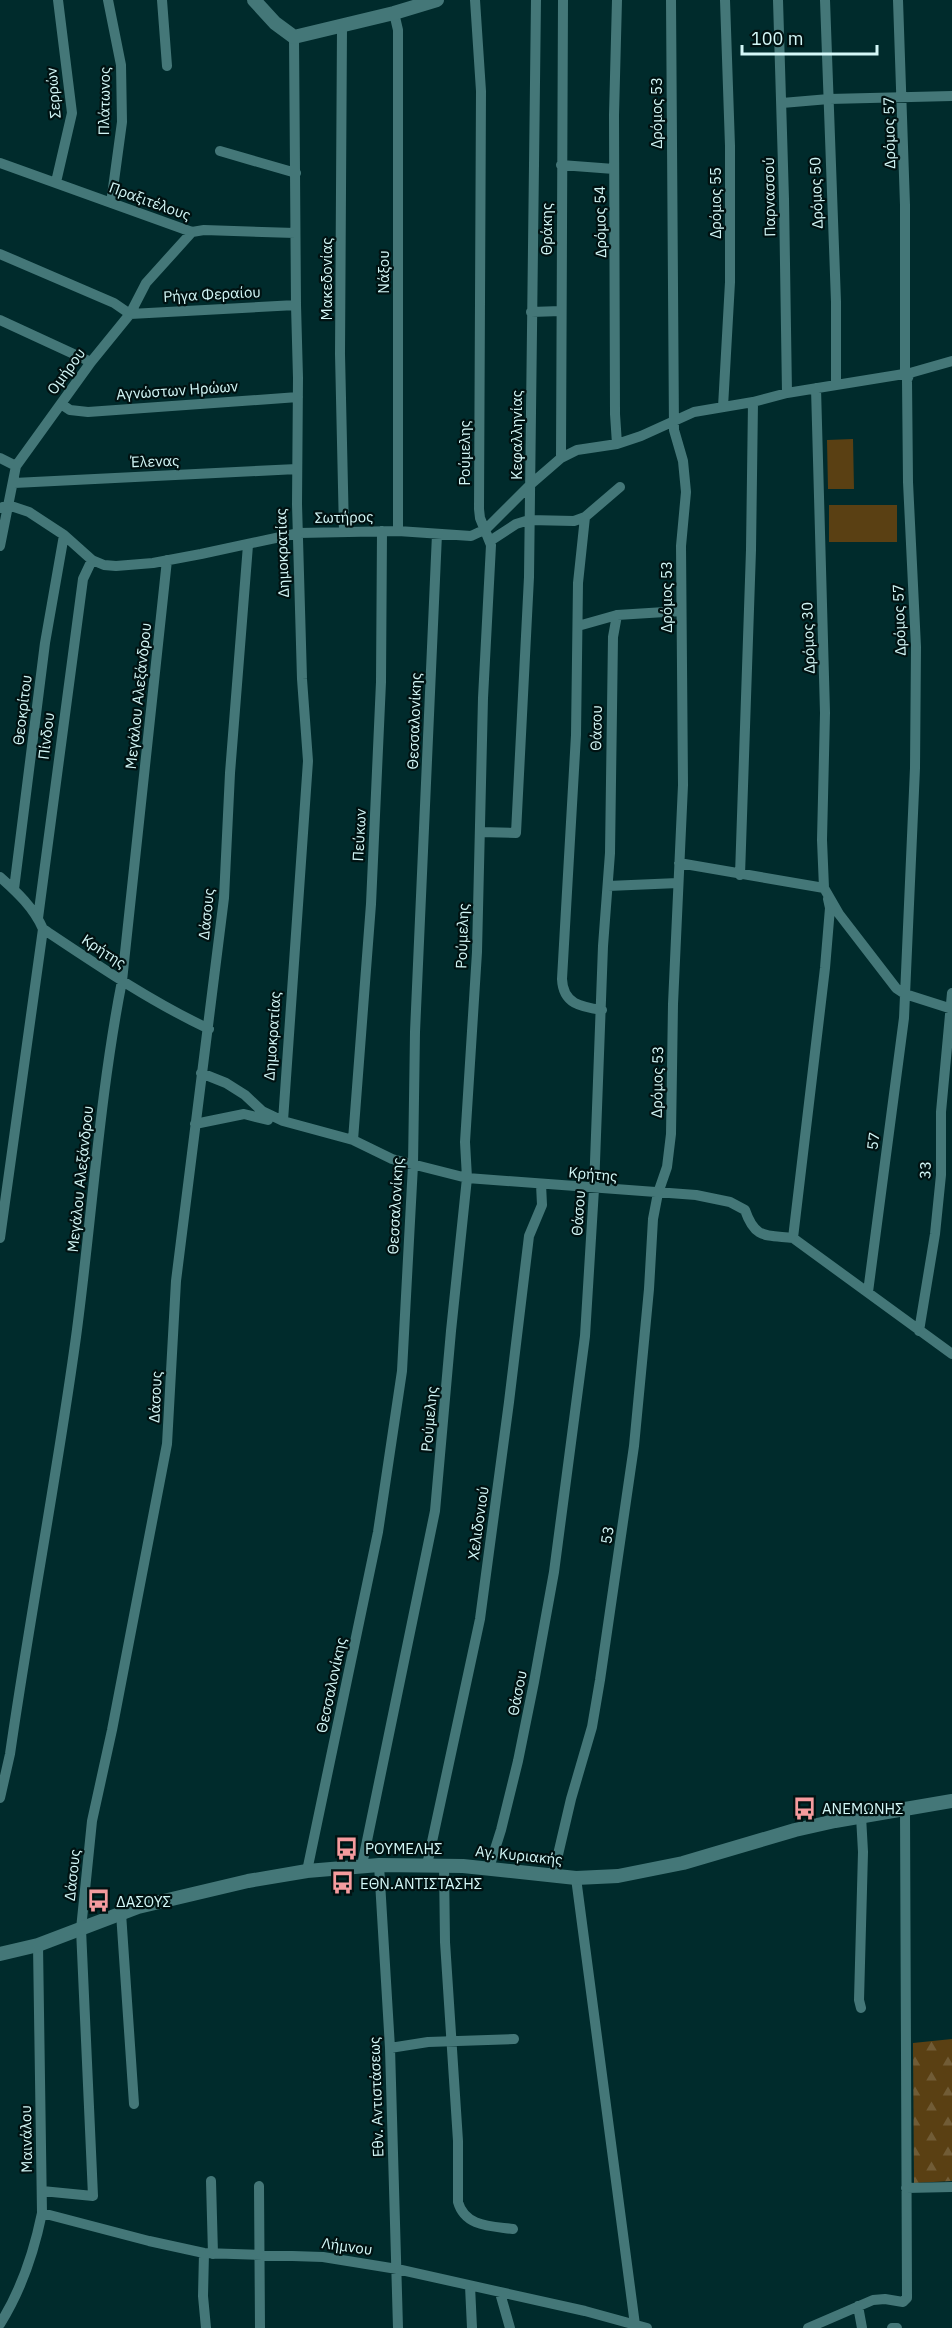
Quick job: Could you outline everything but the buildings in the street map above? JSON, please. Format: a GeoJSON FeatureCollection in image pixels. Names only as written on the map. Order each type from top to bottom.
{"type":"FeatureCollection","features":[{"type":"Feature","properties":{"kind":"street","name":"Σερρών"},"geometry":{"type":"LineString","coordinates":[[56,182],[72,113],[58,0]]}},
{"type":"Feature","properties":{"kind":"street","name":"Πλάτωνος"},"geometry":{"type":"LineString","coordinates":[[108,0],[121,65],[122,122],[111,203]]}},
{"type":"Feature","properties":{"kind":"street"},"geometry":{"type":"LineString","coordinates":[[162,0],[167,66]]}},
{"type":"Feature","properties":{"kind":"street"},"geometry":{"type":"LineString","coordinates":[[254,0],[275,23],[294,37],[342,27],[431,1]]}},
{"type":"Feature","properties":{"kind":"street","name":"Ρούμελης"},"geometry":{"type":"LineString","coordinates":[[362,1865],[435,1511],[467,1178],[465,1142],[477,952],[490,541],[479,509],[481,91],[475,0]]}},
{"type":"Feature","properties":{"kind":"street","name":"Κεφαλληνίας"},"geometry":{"type":"LineString","coordinates":[[480,832],[516,833],[526,668],[531,484],[536,0]]}},
{"type":"Feature","properties":{"kind":"street","name":"Θράκης"},"geometry":{"type":"LineString","coordinates":[[561,458],[563,0]]}},
{"type":"Feature","properties":{"kind":"street","name":"Δρόμος 54"},"geometry":{"type":"LineString","coordinates":[[617,0],[614,169],[617,444]]}},
{"type":"Feature","properties":{"kind":"street","name":"Δρόμος 53"},"geometry":{"type":"LineString","coordinates":[[658,1193],[667,1167],[671,1134],[673,1004],[683,785],[681,546],[686,492],[683,461],[674,437],[670,192],[671,0]]}},
{"type":"Feature","properties":{"kind":"street","name":"Δρόμος 55"},"geometry":{"type":"LineString","coordinates":[[723,407],[730,282],[730,146],[725,0]]}},
{"type":"Feature","properties":{"kind":"street","name":"Παρνασσού"},"geometry":{"type":"LineString","coordinates":[[778,0],[787,393]]}},
{"type":"Feature","properties":{"kind":"street","name":"Δρόμος 50"},"geometry":{"type":"LineString","coordinates":[[825,0],[836,302],[836,384]]}},
{"type":"Feature","properties":{"kind":"street","name":"Δρόμος 57"},"geometry":{"type":"LineString","coordinates":[[898,0],[903,96],[908,482],[916,647],[915,768],[905,994]]}},
{"type":"Feature","properties":{"kind":"street","name":"Νάξου"},"geometry":{"type":"LineString","coordinates":[[394,13],[398,30],[398,531]]}},
{"type":"Feature","properties":{"kind":"street","name":"Μακεδονίας"},"geometry":{"type":"LineString","coordinates":[[342,27],[340,354],[344,531]]}},
{"type":"Feature","properties":{"kind":"street","name":"Δημοκρατίας"},"geometry":{"type":"LineString","coordinates":[[283,1121],[308,761],[302,679],[297,469],[294,37]]}},
{"type":"Feature","properties":{"kind":"street"},"geometry":{"type":"LineString","coordinates":[[782,103],[829,99],[952,96]]}},
{"type":"Feature","properties":{"kind":"street"},"geometry":{"type":"LineString","coordinates":[[220,151],[296,173]]}},
{"type":"Feature","properties":{"kind":"street","name":"Πραξιτέλους"},"geometry":{"type":"LineString","coordinates":[[0,163],[192,232],[204,230],[295,233]]}},
{"type":"Feature","properties":{"kind":"street"},"geometry":{"type":"LineString","coordinates":[[561,165],[614,169]]}},
{"type":"Feature","properties":{"kind":"street","name":"Ομήρου"},"geometry":{"type":"LineString","coordinates":[[0,546],[4,506],[14,483],[16,466],[91,362],[130,314],[146,283],[192,232]]}},
{"type":"Feature","properties":{"kind":"street"},"geometry":{"type":"LineString","coordinates":[[0,254],[114,303],[130,314]]}},
{"type":"Feature","properties":{"kind":"street","name":"Ρήγα Φεραίου"},"geometry":{"type":"LineString","coordinates":[[130,314],[296,305]]}},
{"type":"Feature","properties":{"kind":"street"},"geometry":{"type":"LineString","coordinates":[[531,312],[561,311]]}},
{"type":"Feature","properties":{"kind":"street"},"geometry":{"type":"LineString","coordinates":[[0,320],[91,362]]}},
{"type":"Feature","properties":{"kind":"street"},"geometry":{"type":"LineString","coordinates":[[486,529],[531,484],[561,458],[577,450],[617,444],[641,436],[694,412],[836,384],[908,373],[952,361]]}},
{"type":"Feature","properties":{"kind":"street","name":"Δρόμος 30"},"geometry":{"type":"LineString","coordinates":[[793,1238],[830,908],[825,891],[822,840],[825,702],[816,388]]}},
{"type":"Feature","properties":{"kind":"street","name":"Αγνώστων Ηρώων"},"geometry":{"type":"LineString","coordinates":[[61,404],[78,412],[298,397]]}},
{"type":"Feature","properties":{"kind":"street"},"geometry":{"type":"LineString","coordinates":[[740,875],[751,550],[753,402]]}},
{"type":"Feature","properties":{"kind":"street"},"geometry":{"type":"LineString","coordinates":[[0,458],[16,466]]}},
{"type":"Feature","properties":{"kind":"street","name":"Έλενας"},"geometry":{"type":"LineString","coordinates":[[14,483],[297,469]]}},
{"type":"Feature","properties":{"kind":"street"},"geometry":{"type":"LineString","coordinates":[[490,541],[516,524],[529,520],[574,521],[585,517],[620,487]]}},
{"type":"Feature","properties":{"kind":"street"},"geometry":{"type":"LineString","coordinates":[[4,506],[29,512],[64,535],[92,560]]}},
{"type":"Feature","properties":{"kind":"street"},"geometry":{"type":"LineString","coordinates":[[585,517],[578,583],[576,735],[563,989],[566,997],[576,1003],[587,1008],[602,1010]]}},
{"type":"Feature","properties":{"kind":"street","name":"Σωτήρος"},"geometry":{"type":"LineString","coordinates":[[92,560],[104,565],[116,566],[167,560],[248,545],[299,532],[398,531],[471,536],[486,529]]}},
{"type":"Feature","properties":{"kind":"street","name":"Πεύκων"},"geometry":{"type":"LineString","coordinates":[[353,1140],[372,881],[381,682],[382,531]]}},
{"type":"Feature","properties":{"kind":"street","name":"Θεσσαλονίκης"},"geometry":{"type":"LineString","coordinates":[[307,1871],[378,1532],[402,1371],[413,1165],[415,1032],[437,534]]}},
{"type":"Feature","properties":{"kind":"street","name":"Θεοκρίτου"},"geometry":{"type":"LineString","coordinates":[[14,889],[45,643],[64,535]]}},
{"type":"Feature","properties":{"kind":"street","name":"Δάσους"},"geometry":{"type":"LineString","coordinates":[[42,2191],[93,2196],[81,1929],[92,1821],[112,1730],[167,1444],[176,1281],[224,897],[230,773],[248,545]]}},
{"type":"Feature","properties":{"kind":"street","name":"Πίνδου"},"geometry":{"type":"LineString","coordinates":[[38,918],[83,579],[92,560]]}},
{"type":"Feature","properties":{"kind":"street","name":"Μεγάλου Αλεξάνδρου"},"geometry":{"type":"LineString","coordinates":[[0,1798],[10,1754],[72,1366],[87,1257],[105,1085],[113,1024],[122,981],[167,560]]}},
{"type":"Feature","properties":{"kind":"street"},"geometry":{"type":"LineString","coordinates":[[578,626],[617,615],[681,611]]}},
{"type":"Feature","properties":{"kind":"street","name":"Θάσου"},"geometry":{"type":"LineString","coordinates":[[489,1868],[518,1761],[554,1572],[585,1336],[594,1189],[603,946],[610,853],[612,669],[617,615]]}},
{"type":"Feature","properties":{"kind":"street"},"geometry":{"type":"LineString","coordinates":[[679,863],[825,891],[847,925],[896,988],[905,994],[952,1009]]}},
{"type":"Feature","properties":{"kind":"street"},"geometry":{"type":"LineString","coordinates":[[0,877],[14,889],[38,918],[43,929],[0,1238]]}},
{"type":"Feature","properties":{"kind":"street"},"geometry":{"type":"LineString","coordinates":[[608,886],[678,883]]}},
{"type":"Feature","properties":{"kind":"street","name":"Κρήτης"},"geometry":{"type":"LineString","coordinates":[[43,929],[122,981],[178,1014],[209,1029]]}},
{"type":"Feature","properties":{"kind":"street","name":"33"},"geometry":{"type":"LineString","coordinates":[[919,1331],[935,1234],[941,1175],[941,1112],[952,993]]}},
{"type":"Feature","properties":{"kind":"street","name":"57"},"geometry":{"type":"LineString","coordinates":[[868,1292],[904,1018],[905,994]]}},
{"type":"Feature","properties":{"kind":"street","name":"Κρήτης"},"geometry":{"type":"LineString","coordinates":[[201,1073],[226,1083],[245,1095],[262,1112],[283,1121],[353,1140],[392,1159],[413,1165],[467,1178],[696,1195],[730,1202],[745,1210],[751,1227],[762,1234],[793,1238],[952,1354]]}},
{"type":"Feature","properties":{"kind":"street"},"geometry":{"type":"LineString","coordinates":[[195,1124],[244,1114],[265,1120],[283,1121]]}},
{"type":"Feature","properties":{"kind":"street","name":"Χελιδονιού"},"geometry":{"type":"LineString","coordinates":[[427,1865],[480,1619],[529,1236],[542,1205],[541,1184]]}},
{"type":"Feature","properties":{"kind":"street","name":"53"},"geometry":{"type":"LineString","coordinates":[[553,1876],[571,1799],[592,1727],[600,1680],[634,1446],[649,1289],[653,1219],[658,1193]]}},
{"type":"Feature","properties":{"kind":"street","name":"Αγ. Κυριακής"},"geometry":{"type":"LineString","coordinates":[[0,1954],[38,1945],[121,1913],[173,1897],[307,1871],[362,1865],[444,1865],[576,1878],[618,1876],[683,1863],[795,1830],[952,1801]]}},
{"type":"Feature","properties":{"kind":"street"},"geometry":{"type":"LineString","coordinates":[[808,2328],[873,2300],[903,2302],[907,2298],[905,1810]]}},
{"type":"Feature","properties":{"kind":"street"},"geometry":{"type":"LineString","coordinates":[[861,1816],[863,1852],[858,2000],[861,2008]]}},
{"type":"Feature","properties":{"kind":"street","name":"Εθν. Αντιστάσεως"},"geometry":{"type":"LineString","coordinates":[[379,1865],[390,2048],[398,2328]]}},
{"type":"Feature","properties":{"kind":"street"},"geometry":{"type":"LineString","coordinates":[[444,1865],[445,1942],[458,2153],[458,2202],[460,2210],[472,2222],[513,2229]]}},
{"type":"Feature","properties":{"kind":"street"},"geometry":{"type":"LineString","coordinates":[[576,1878],[635,2325]]}},
{"type":"Feature","properties":{"kind":"street"},"geometry":{"type":"LineString","coordinates":[[121,1913],[134,2104]]}},
{"type":"Feature","properties":{"kind":"street","name":"Μαινάλου"},"geometry":{"type":"LineString","coordinates":[[0,2324],[11,2307],[28,2267],[42,2212],[38,1945]]}},
{"type":"Feature","properties":{"kind":"street"},"geometry":{"type":"LineString","coordinates":[[390,2048],[428,2042],[514,2039]]}},
{"type":"Feature","properties":{"kind":"street"},"geometry":{"type":"LineString","coordinates":[[206,2328],[203,2296],[209,2254],[211,2181]]}},
{"type":"Feature","properties":{"kind":"street"},"geometry":{"type":"LineString","coordinates":[[259,2186],[260,2328]]}},
{"type":"Feature","properties":{"kind":"street"},"geometry":{"type":"LineString","coordinates":[[906,2188],[952,2187]]}},
{"type":"Feature","properties":{"kind":"street","name":"Λήμνου"},"geometry":{"type":"LineString","coordinates":[[42,2212],[149,2241],[209,2254],[323,2257],[397,2269],[585,2311],[647,2328]]}},
{"type":"Feature","properties":{"kind":"street"},"geometry":{"type":"LineString","coordinates":[[470,2286],[472,2328]]}},
{"type":"Feature","properties":{"kind":"street"},"geometry":{"type":"LineString","coordinates":[[500,2293],[510,2328]]}},
{"type":"Feature","properties":{"kind":"street"},"geometry":{"type":"LineString","coordinates":[[858,2306],[862,2328]]}},
{"type":"Feature","properties":{"kind":"street"},"geometry":{"type":"LineString","coordinates":[[892,2328],[897,2328]]}},
{"type":"Feature","properties":{"kind":"green space"},"geometry":{"type":"Polygon","coordinates":[[[853,439],[854,489],[828,489],[827,440],[853,439]]]}},
{"type":"Feature","properties":{"kind":"green space"},"geometry":{"type":"Polygon","coordinates":[[[829,505],[897,505],[897,542],[829,542],[829,505]]]}},
{"type":"Feature","properties":{"kind":"green space"},"geometry":{"type":"Polygon","coordinates":[[[952,2039],[952,2181],[914,2183],[913,2043],[952,2039]]]}},
{"type":"Feature","properties":{"kind":"place","name":"ΑΝΕΜΩΝΗΣ"},"geometry":{"type":"Point","coordinates":[804,1808]}},
{"type":"Feature","properties":{"kind":"place","name":"ΡΟΥΜΕΛΗΣ"},"geometry":{"type":"Point","coordinates":[347,1848]}},
{"type":"Feature","properties":{"kind":"place","name":"ΕΘΝ.ΑΝΤΙΣΤΑΣΗΣ"},"geometry":{"type":"Point","coordinates":[342,1883]}},
{"type":"Feature","properties":{"kind":"place","name":"ΔΑΣΟΥΣ"},"geometry":{"type":"Point","coordinates":[98,1901]}}]}
